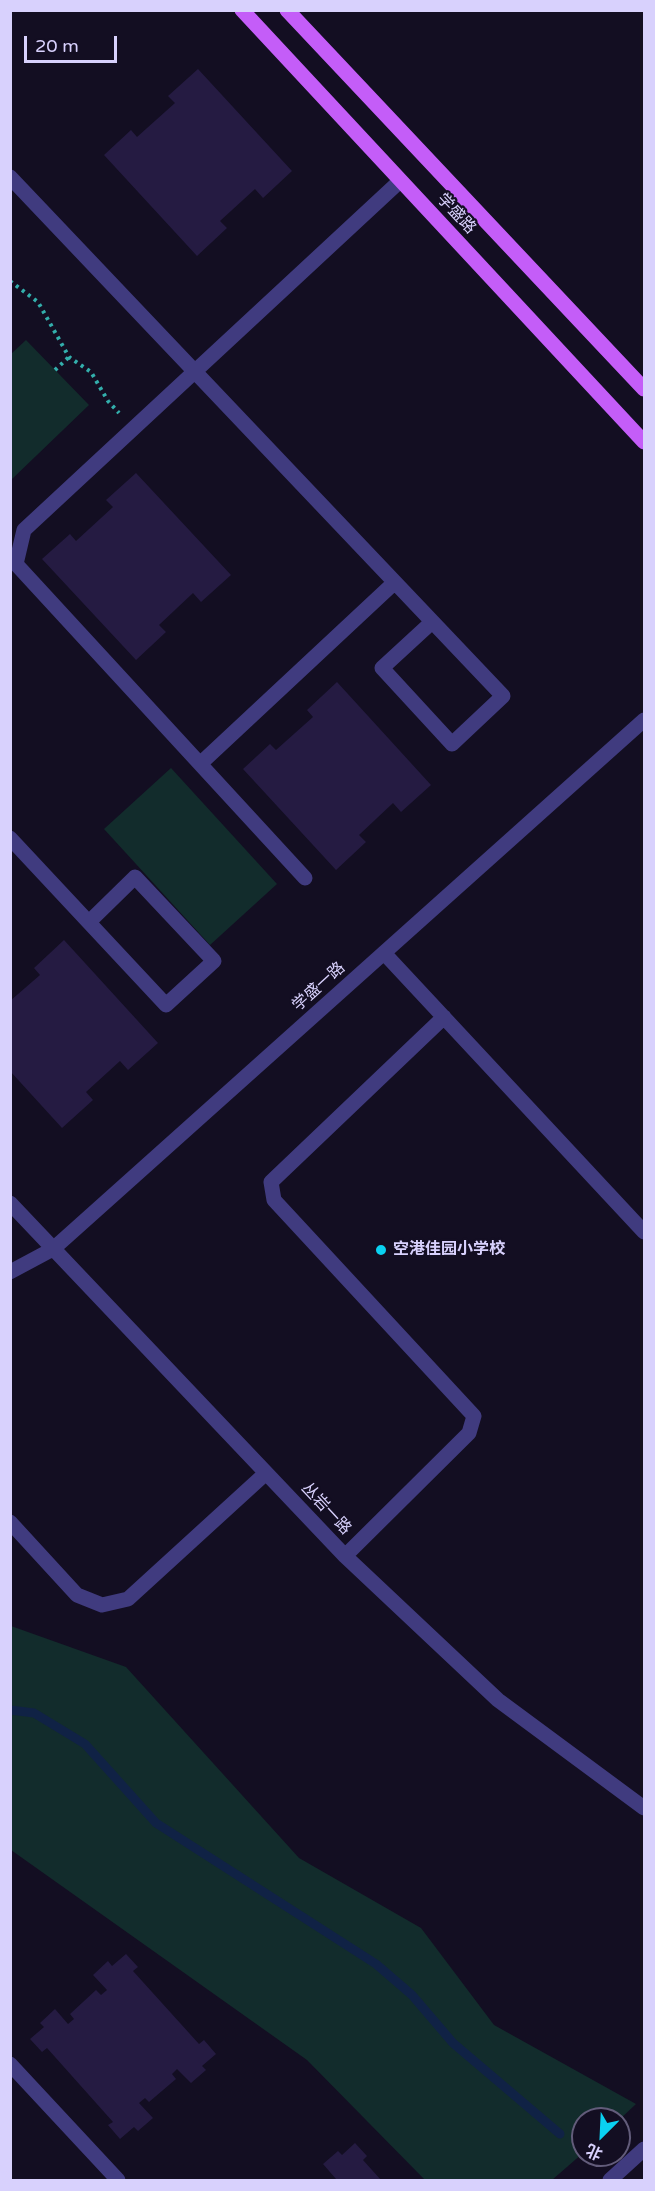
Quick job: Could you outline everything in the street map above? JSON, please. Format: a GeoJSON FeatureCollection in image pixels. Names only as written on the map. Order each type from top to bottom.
{"type":"FeatureCollection","features":[{"type":"Feature","properties":{"kind":"main road","name":"学盛路"},"geometry":{"type":"LineString","coordinates":[[242,10],[645,442]]}},
{"type":"Feature","properties":{"kind":"main road","name":"学盛路"},"geometry":{"type":"LineString","coordinates":[[287,10],[645,389]]}},
{"type":"Feature","properties":{"kind":"street"},"geometry":{"type":"LineString","coordinates":[[10,177],[503,696],[452,744],[382,668],[432,622]]}},
{"type":"Feature","properties":{"kind":"street"},"geometry":{"type":"LineString","coordinates":[[305,878],[16,564],[24,530],[400,181]]}},
{"type":"Feature","properties":{"kind":"street"},"geometry":{"type":"LineString","coordinates":[[200,764],[395,582]]}},
{"type":"Feature","properties":{"kind":"street","name":"学盛一路"},"geometry":{"type":"LineString","coordinates":[[10,1272],[53,1249],[645,720]]}},
{"type":"Feature","properties":{"kind":"street"},"geometry":{"type":"LineString","coordinates":[[10,838],[165,1005],[214,961],[135,877],[89,922]]}},
{"type":"Feature","properties":{"kind":"street"},"geometry":{"type":"LineString","coordinates":[[384,953],[645,1232]]}},
{"type":"Feature","properties":{"kind":"street"},"geometry":{"type":"LineString","coordinates":[[345,1556],[469,1433],[474,1416],[274,1200],[271,1182],[444,1017]]}},
{"type":"Feature","properties":{"kind":"street","name":"丛岩一路"},"geometry":{"type":"LineString","coordinates":[[10,1203],[345,1556],[498,1700],[645,1808]]}},
{"type":"Feature","properties":{"kind":"street"},"geometry":{"type":"LineString","coordinates":[[11,1524],[77,1595],[102,1605],[128,1599],[266,1473]]}},
{"type":"Feature","properties":{"kind":"street"},"geometry":{"type":"LineString","coordinates":[[10,2064],[118,2181]]}},
{"type":"Feature","properties":{"kind":"street"},"geometry":{"type":"LineString","coordinates":[[610,2181],[645,2149]]}},
{"type":"Feature","properties":{"kind":"path"},"geometry":{"type":"LineString","coordinates":[[10,281],[38,302],[69,357],[91,372],[108,401],[134,428]]}},
{"type":"Feature","properties":{"kind":"path"},"geometry":{"type":"LineString","coordinates":[[55,370],[69,357]]}},
{"type":"Feature","properties":{"kind":"green space"},"geometry":{"type":"Polygon","coordinates":[[[26,340],[89,405],[11,480],[11,354],[26,340]]]}},
{"type":"Feature","properties":{"kind":"green space"},"geometry":{"type":"Polygon","coordinates":[[[171,768],[277,884],[210,945],[104,829],[171,768]]]}},
{"type":"Feature","properties":{"kind":"green space"},"geometry":{"type":"Polygon","coordinates":[[[11,1626],[126,1667],[299,1858],[421,1928],[494,2025],[636,2104],[631,2109],[571,2107],[571,2163],[552,2180],[425,2180],[307,2060],[11,1850],[11,1626]]]}},
{"type":"Feature","properties":{"kind":"building"},"geometry":{"type":"Polygon","coordinates":[[[198,69],[292,171],[263,198],[255,189],[220,221],[227,228],[197,256],[104,155],[131,130],[137,137],[175,103],[168,96],[198,69]]]}},
{"type":"Feature","properties":{"kind":"building"},"geometry":{"type":"Polygon","coordinates":[[[136,473],[231,575],[201,602],[193,593],[159,625],[166,632],[136,660],[42,559],[70,534],[76,541],[113,507],[106,500],[136,473]]]}},
{"type":"Feature","properties":{"kind":"building"},"geometry":{"type":"Polygon","coordinates":[[[337,682],[431,785],[401,812],[393,803],[359,835],[366,842],[336,870],[243,769],[270,744],[276,750],[313,717],[307,710],[337,682]]]}},
{"type":"Feature","properties":{"kind":"building"},"geometry":{"type":"Polygon","coordinates":[[[64,940],[158,1043],[128,1070],[120,1061],[86,1092],[93,1100],[62,1128],[10,1071],[10,1001],[40,975],[34,968],[64,940]]]}},
{"type":"Feature","properties":{"kind":"building"},"geometry":{"type":"Polygon","coordinates":[[[126,1954],[138,1967],[133,1971],[199,2044],[204,2040],[216,2054],[202,2066],[206,2070],[191,2083],[177,2069],[172,2074],[176,2079],[149,2102],[145,2098],[139,2103],[153,2118],[138,2131],[134,2127],[120,2139],[108,2125],[113,2122],[47,2048],[42,2052],[30,2039],[44,2027],[40,2023],[55,2009],[68,2024],[74,2019],[70,2014],[96,1990],[101,1995],[107,1990],[93,1975],[108,1961],[112,1966],[126,1954]]]}},
{"type":"Feature","properties":{"kind":"building"},"geometry":{"type":"Polygon","coordinates":[[[355,2143],[367,2156],[363,2160],[381,2180],[335,2180],[323,2164],[338,2151],[342,2155],[355,2143]]]}},
{"type":"Feature","properties":{"kind":"waterway"},"geometry":{"type":"LineString","coordinates":[[10,1710],[34,1713],[85,1744],[156,1823],[376,1964],[412,1995],[453,2043],[560,2134]]}},
{"type":"Feature","properties":{"kind":"place","name":"空港佳园小学校"},"geometry":{"type":"Point","coordinates":[381,1250]}}]}
